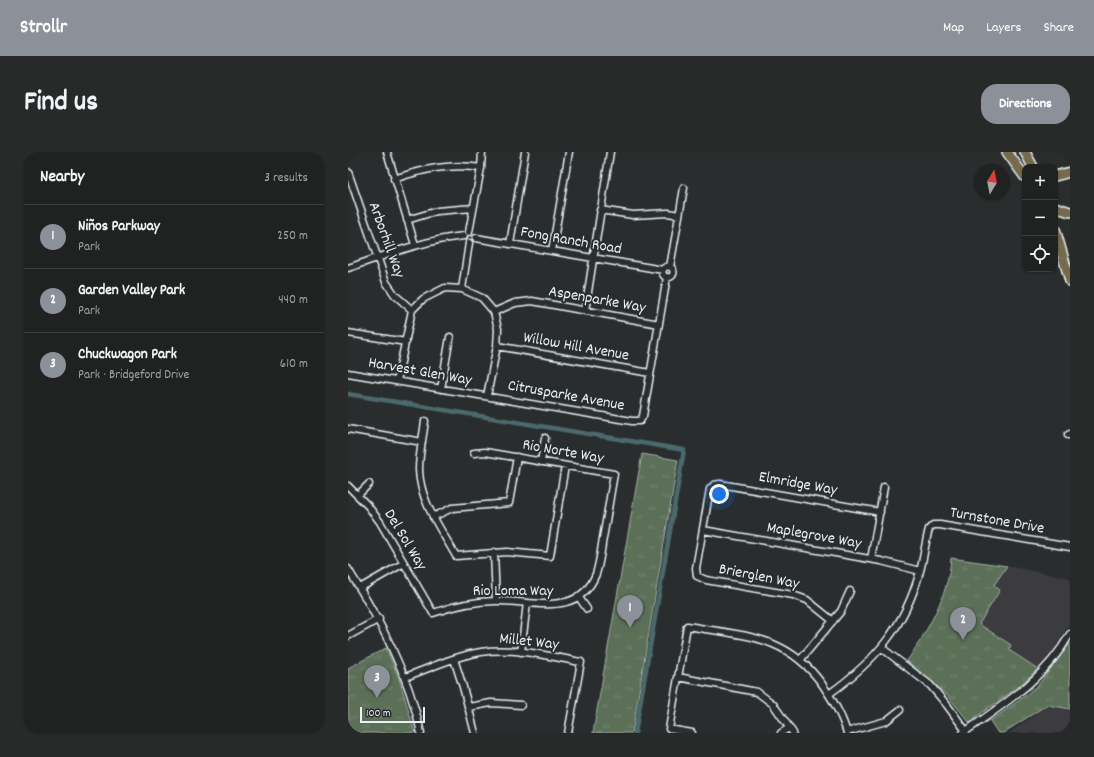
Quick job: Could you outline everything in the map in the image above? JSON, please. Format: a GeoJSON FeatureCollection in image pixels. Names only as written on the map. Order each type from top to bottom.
{"type":"FeatureCollection","features":[{"type":"Feature","properties":{"kind":"highway"},"geometry":{"type":"LineString","coordinates":[[1007,152],[1022,173]]}},
{"type":"Feature","properties":{"kind":"highway"},"geometry":{"type":"LineString","coordinates":[[1025,152],[1031,164]]}},
{"type":"Feature","properties":{"kind":"highway"},"geometry":{"type":"LineString","coordinates":[[1058,175],[1070,172]]}},
{"type":"Feature","properties":{"kind":"highway"},"geometry":{"type":"LineString","coordinates":[[1058,208],[1070,212]]}},
{"type":"Feature","properties":{"kind":"highway"},"geometry":{"type":"LineString","coordinates":[[1057,236],[1070,281]]}},
{"type":"Feature","properties":{"kind":"street"},"geometry":{"type":"LineString","coordinates":[[387,152],[415,245]]}},
{"type":"Feature","properties":{"kind":"street"},"geometry":{"type":"LineString","coordinates":[[470,243],[466,242],[467,234],[482,168],[482,152]]}},
{"type":"Feature","properties":{"kind":"street"},"geometry":{"type":"LineString","coordinates":[[510,244],[525,152]]}},
{"type":"Feature","properties":{"kind":"street"},"geometry":{"type":"LineString","coordinates":[[552,251],[569,152]]}},
{"type":"Feature","properties":{"kind":"street"},"geometry":{"type":"LineString","coordinates":[[585,311],[610,152]]}},
{"type":"Feature","properties":{"kind":"street"},"geometry":{"type":"LineString","coordinates":[[394,179],[413,172],[455,165],[482,168]]}},
{"type":"Feature","properties":{"kind":"street","name":"Arborhill Way"},"geometry":{"type":"LineString","coordinates":[[348,172],[386,282],[395,296],[412,310]]}},
{"type":"Feature","properties":{"kind":"street"},"geometry":{"type":"LineString","coordinates":[[670,266],[665,267],[663,270],[663,274],[667,277],[671,276],[674,272],[670,266],[684,188]]}},
{"type":"Feature","properties":{"kind":"street"},"geometry":{"type":"LineString","coordinates":[[407,220],[438,211],[473,208]]}},
{"type":"Feature","properties":{"kind":"street"},"geometry":{"type":"LineString","coordinates":[[600,210],[633,215],[668,213],[679,215]]}},
{"type":"Feature","properties":{"kind":"street"},"geometry":{"type":"LineString","coordinates":[[348,268],[415,245],[442,238],[473,233],[476,238],[474,242],[470,243]]}},
{"type":"Feature","properties":{"kind":"street","name":"Fong Ranch Road"},"geometry":{"type":"LineString","coordinates":[[476,238],[663,270]]}},
{"type":"Feature","properties":{"kind":"street"},"geometry":{"type":"LineString","coordinates":[[462,289],[470,243]]}},
{"type":"Feature","properties":{"kind":"street","name":"Aspenparke Way"},"geometry":{"type":"LineString","coordinates":[[494,312],[514,303],[532,301],[659,324],[667,277]]}},
{"type":"Feature","properties":{"kind":"street"},"geometry":{"type":"LineString","coordinates":[[397,381],[412,310],[423,299],[445,288],[462,289],[482,298],[494,312],[498,329],[497,346],[488,396]]}},
{"type":"Feature","properties":{"kind":"street"},"geometry":{"type":"LineString","coordinates":[[650,373],[659,324]]}},
{"type":"Feature","properties":{"kind":"street"},"geometry":{"type":"LineString","coordinates":[[348,333],[406,342]]}},
{"type":"Feature","properties":{"kind":"street"},"geometry":{"type":"LineString","coordinates":[[441,389],[450,337]]}},
{"type":"Feature","properties":{"kind":"street","name":"Willow Hill Avenue"},"geometry":{"type":"LineString","coordinates":[[497,346],[650,373]]}},
{"type":"Feature","properties":{"kind":"street","name":"Harvest Glen Way"},"geometry":{"type":"LineString","coordinates":[[348,373],[488,396]]}},
{"type":"Feature","properties":{"kind":"street","name":"Citrusparke Avenue"},"geometry":{"type":"LineString","coordinates":[[488,396],[632,421],[640,421],[643,416],[650,373]]}},
{"type":"Feature","properties":{"kind":"street"},"geometry":{"type":"LineString","coordinates":[[425,421],[419,462],[420,480],[424,498],[433,517],[456,556],[494,552],[550,556],[565,466]]}},
{"type":"Feature","properties":{"kind":"street"},"geometry":{"type":"LineString","coordinates":[[348,429],[422,442]]}},
{"type":"Feature","properties":{"kind":"street"},"geometry":{"type":"LineString","coordinates":[[541,462],[545,438]]}},
{"type":"Feature","properties":{"kind":"street","name":"Rio Norte Way"},"geometry":{"type":"LineString","coordinates":[[474,453],[485,452],[614,474],[597,568],[592,581],[578,596]]}},
{"type":"Feature","properties":{"kind":"street"},"geometry":{"type":"LineString","coordinates":[[433,517],[452,508],[509,503],[517,458]]}},
{"type":"Feature","properties":{"kind":"street"},"geometry":{"type":"LineString","coordinates":[[358,495],[368,484]]}},
{"type":"Feature","properties":{"kind":"street","name":"Elmridge Way"},"geometry":{"type":"LineString","coordinates":[[703,530],[712,486],[720,484],[880,512]]}},
{"type":"Feature","properties":{"kind":"street","name":"Del Sol Way"},"geometry":{"type":"LineString","coordinates":[[348,486],[358,495],[380,522],[433,613]]}},
{"type":"Feature","properties":{"kind":"street"},"geometry":{"type":"LineString","coordinates":[[871,559],[884,487]]}},
{"type":"Feature","properties":{"kind":"street","name":"Turnstone Drive"},"geometry":{"type":"LineString","coordinates":[[829,694],[861,670],[882,648],[896,628],[912,596],[920,571],[929,529],[936,524],[1070,547]]}},
{"type":"Feature","properties":{"kind":"street","name":"Maplegrove Way"},"geometry":{"type":"LineString","coordinates":[[703,530],[871,559],[920,571]]}},
{"type":"Feature","properties":{"kind":"street","name":"Brierglen Way"},"geometry":{"type":"LineString","coordinates":[[703,530],[696,571],[697,576],[702,579],[802,598],[814,605],[832,621]]}},
{"type":"Feature","properties":{"kind":"street"},"geometry":{"type":"LineString","coordinates":[[494,552],[496,601]]}},
{"type":"Feature","properties":{"kind":"street"},"geometry":{"type":"LineString","coordinates":[[360,588],[404,563]]}},
{"type":"Feature","properties":{"kind":"street"},"geometry":{"type":"LineString","coordinates":[[348,568],[379,619],[405,677],[421,733]]}},
{"type":"Feature","properties":{"kind":"street"},"geometry":{"type":"LineString","coordinates":[[801,659],[845,604],[850,591]]}},
{"type":"Feature","properties":{"kind":"street"},"geometry":{"type":"LineString","coordinates":[[578,596],[587,609]]}},
{"type":"Feature","properties":{"kind":"street","name":"Rio Loma Way"},"geometry":{"type":"LineString","coordinates":[[433,613],[467,604],[496,601],[557,605],[578,596]]}},
{"type":"Feature","properties":{"kind":"street"},"geometry":{"type":"LineString","coordinates":[[521,652],[527,602]]}},
{"type":"Feature","properties":{"kind":"street"},"geometry":{"type":"LineString","coordinates":[[348,636],[379,619]]}},
{"type":"Feature","properties":{"kind":"street"},"geometry":{"type":"LineString","coordinates":[[692,733],[668,729],[687,626],[765,640],[783,647],[801,659],[815,674],[838,709],[847,732],[883,722],[900,710]]}},
{"type":"Feature","properties":{"kind":"street"},"geometry":{"type":"LineString","coordinates":[[882,648],[937,693],[965,732],[1032,683],[1052,662],[1070,634]]}},
{"type":"Feature","properties":{"kind":"street","name":"Millet Way"},"geometry":{"type":"LineString","coordinates":[[405,677],[454,659],[486,652],[521,652],[581,662],[568,733]]}},
{"type":"Feature","properties":{"kind":"street"},"geometry":{"type":"LineString","coordinates":[[454,659],[469,707],[475,733]]}},
{"type":"Feature","properties":{"kind":"street"},"geometry":{"type":"LineString","coordinates":[[678,677],[757,692],[768,699],[791,730],[781,733]]}},
{"type":"Feature","properties":{"kind":"street"},"geometry":{"type":"LineString","coordinates":[[469,707],[490,703],[520,705]]}},
{"type":"Feature","properties":{"kind":"shaded area"},"geometry":{"type":"Polygon","coordinates":[[[1007,566],[1070,578],[1070,622],[1056,647],[1038,669],[1009,650],[1011,645],[979,624],[999,590],[993,585],[1007,566]]]}},
{"type":"Feature","properties":{"kind":"shaded area"},"geometry":{"type":"Polygon","coordinates":[[[1047,706],[1070,710],[1070,733],[1009,733],[1047,706]]]}},
{"type":"Feature","properties":{"kind":"green space"},"geometry":{"type":"Polygon","coordinates":[[[642,454],[678,460],[632,733],[593,733],[642,454]]]}},
{"type":"Feature","properties":{"kind":"green space"},"geometry":{"type":"Polygon","coordinates":[[[951,558],[1007,566],[994,585],[1000,590],[979,624],[1011,645],[1009,650],[1038,669],[1017,688],[969,722],[946,694],[907,661],[936,612],[946,585],[951,558]]]}},
{"type":"Feature","properties":{"kind":"green space"},"geometry":{"type":"Polygon","coordinates":[[[1070,643],[1070,709],[1047,705],[1003,733],[998,733],[990,721],[1039,684],[1070,643]]]}},
{"type":"Feature","properties":{"kind":"green space"},"geometry":{"type":"Polygon","coordinates":[[[386,648],[399,678],[415,733],[348,733],[348,668],[386,648]]]}},
{"type":"Feature","properties":{"kind":"waterway"},"geometry":{"type":"LineString","coordinates":[[348,394],[684,450],[635,733]]}},
{"type":"Feature","properties":{"kind":"place","name":"Niños Parkway"},"geometry":{"type":"Point","coordinates":[630,628]}},
{"type":"Feature","properties":{"kind":"place","name":"Garden Valley Park"},"geometry":{"type":"Point","coordinates":[963,640]}},
{"type":"Feature","properties":{"kind":"place","name":"Chuckwagon Park"},"geometry":{"type":"Point","coordinates":[377,698]}}]}
